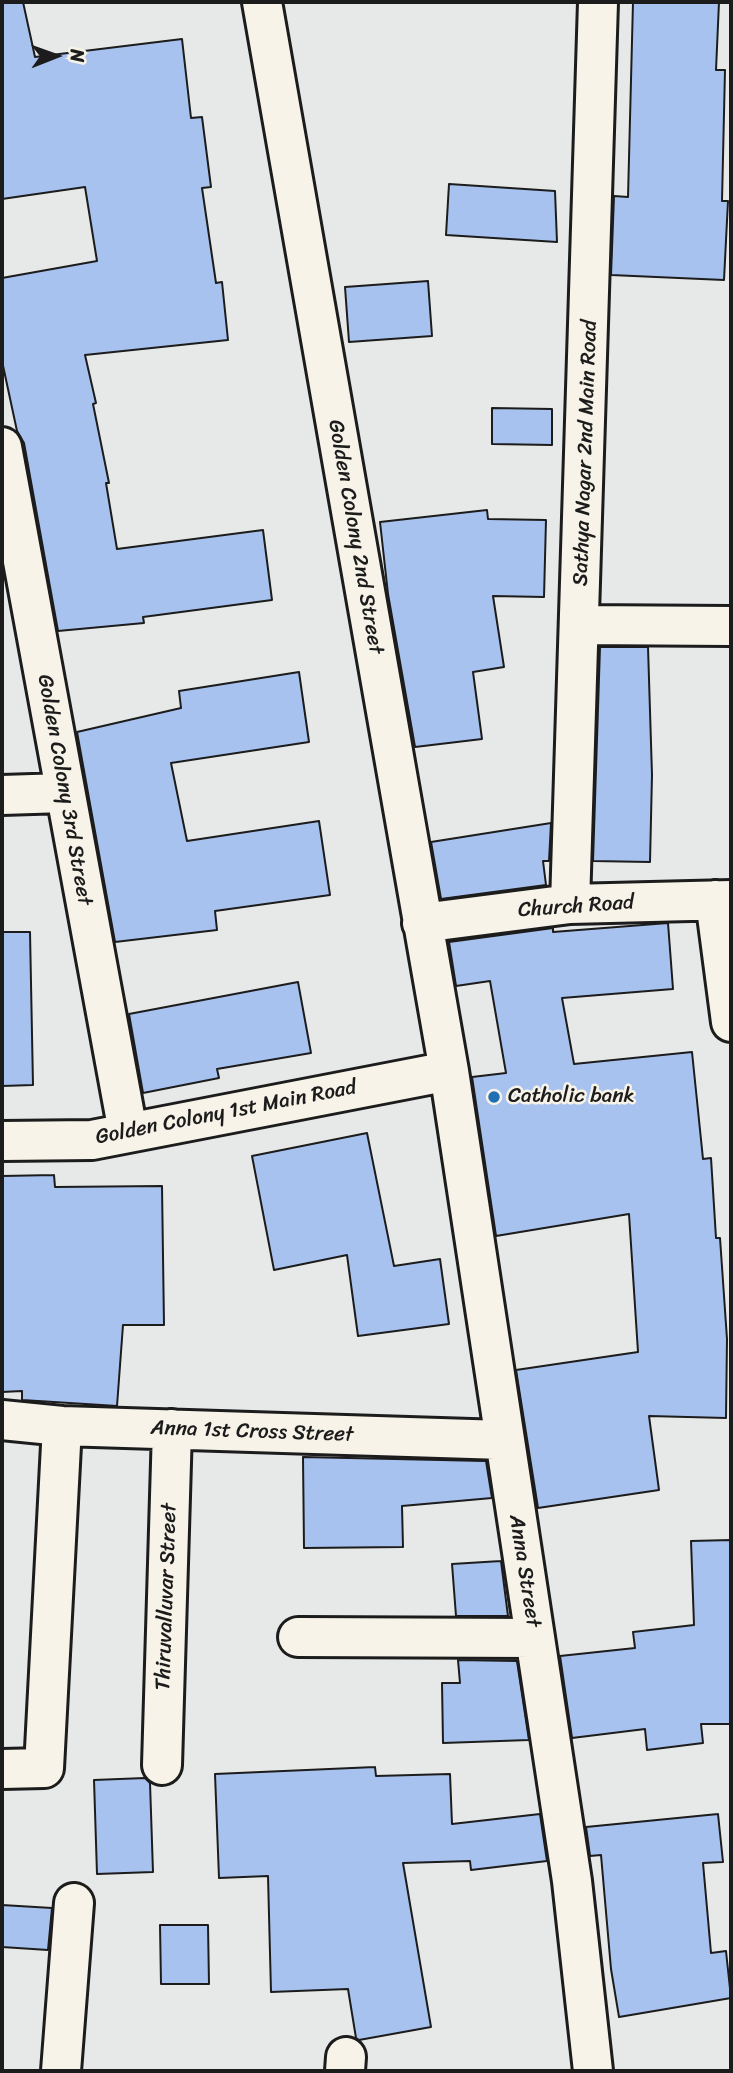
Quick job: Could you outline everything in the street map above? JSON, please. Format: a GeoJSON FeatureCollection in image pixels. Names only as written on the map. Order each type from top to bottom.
{"type":"FeatureCollection","features":[{"type":"Feature","properties":{"kind":"street","name":"Golden Colony 2nd Street"},"geometry":{"type":"LineString","coordinates":[[262,2],[449,1071]]}},
{"type":"Feature","properties":{"kind":"street","name":"Sathya Nagar 2nd Main Road"},"geometry":{"type":"LineString","coordinates":[[570,904],[581,625],[598,2]]}},
{"type":"Feature","properties":{"kind":"street","name":"Golden Colony 3rd Street"},"geometry":{"type":"LineString","coordinates":[[2,447],[11,551],[64,793],[128,1132]]}},
{"type":"Feature","properties":{"kind":"street"},"geometry":{"type":"LineString","coordinates":[[581,625],[731,626]]}},
{"type":"Feature","properties":{"kind":"street"},"geometry":{"type":"LineString","coordinates":[[2,795],[64,793]]}},
{"type":"Feature","properties":{"kind":"street","name":"Church Road"},"geometry":{"type":"LineString","coordinates":[[422,923],[570,904],[723,900]]}},
{"type":"Feature","properties":{"kind":"street"},"geometry":{"type":"LineString","coordinates":[[723,900],[731,1022]]}},
{"type":"Feature","properties":{"kind":"street","name":"Golden Colony 1st Main Road"},"geometry":{"type":"LineString","coordinates":[[2,1141],[92,1140],[449,1071]]}},
{"type":"Feature","properties":{"kind":"street","name":"Anna Street"},"geometry":{"type":"LineString","coordinates":[[449,1071],[572,1881],[593,2071]]}},
{"type":"Feature","properties":{"kind":"street","name":"Anna 1st Cross Street"},"geometry":{"type":"LineString","coordinates":[[2,1420],[62,1426],[503,1440]]}},
{"type":"Feature","properties":{"kind":"street"},"geometry":{"type":"LineString","coordinates":[[2,1769],[44,1768],[62,1426]]}},
{"type":"Feature","properties":{"kind":"street","name":"Thiruvalluvar Street"},"geometry":{"type":"LineString","coordinates":[[162,1765],[172,1429]]}},
{"type":"Feature","properties":{"kind":"street"},"geometry":{"type":"LineString","coordinates":[[298,1637],[534,1638]]}},
{"type":"Feature","properties":{"kind":"street"},"geometry":{"type":"LineString","coordinates":[[61,2071],[74,1903]]}},
{"type":"Feature","properties":{"kind":"building"},"geometry":{"type":"Polygon","coordinates":[[[2,2],[23,2],[35,57],[182,39],[191,118],[202,117],[211,187],[202,188],[216,283],[222,282],[228,340],[85,355],[96,403],[93,404],[109,483],[106,483],[117,549],[263,530],[272,600],[143,617],[144,623],[58,631],[24,443],[17,431],[2,361],[2,278],[97,261],[85,187],[2,199],[2,2]]]}},
{"type":"Feature","properties":{"kind":"building"},"geometry":{"type":"Polygon","coordinates":[[[633,2],[719,2],[716,70],[725,70],[722,201],[728,201],[724,280],[611,275],[614,196],[628,197],[633,2]]]}},
{"type":"Feature","properties":{"kind":"building"},"geometry":{"type":"Polygon","coordinates":[[[449,184],[555,191],[557,242],[446,235],[449,184]]]}},
{"type":"Feature","properties":{"kind":"building"},"geometry":{"type":"Polygon","coordinates":[[[428,281],[432,336],[349,342],[345,287],[428,281]]]}},
{"type":"Feature","properties":{"kind":"building"},"geometry":{"type":"Polygon","coordinates":[[[492,408],[552,409],[552,445],[492,444],[492,408]]]}},
{"type":"Feature","properties":{"kind":"building"},"geometry":{"type":"Polygon","coordinates":[[[487,510],[488,519],[546,520],[544,597],[493,596],[504,667],[473,672],[482,739],[415,747],[388,594],[380,522],[487,510]]]}},
{"type":"Feature","properties":{"kind":"building"},"geometry":{"type":"Polygon","coordinates":[[[600,647],[648,647],[652,775],[650,862],[593,861],[600,647]]]}},
{"type":"Feature","properties":{"kind":"building"},"geometry":{"type":"Polygon","coordinates":[[[299,672],[309,742],[171,763],[187,841],[319,821],[330,895],[215,911],[217,930],[115,942],[77,732],[181,708],[179,691],[299,672]]]}},
{"type":"Feature","properties":{"kind":"building"},"geometry":{"type":"Polygon","coordinates":[[[551,823],[549,861],[543,861],[546,885],[441,899],[431,842],[551,823]]]}},
{"type":"Feature","properties":{"kind":"building"},"geometry":{"type":"Polygon","coordinates":[[[668,923],[673,989],[562,998],[574,1064],[692,1052],[703,1159],[711,1158],[716,1238],[720,1238],[727,1339],[726,1418],[649,1416],[659,1490],[538,1508],[516,1370],[638,1352],[629,1214],[496,1236],[472,1077],[506,1073],[490,981],[456,986],[449,942],[553,928],[553,932],[668,923]]]}},
{"type":"Feature","properties":{"kind":"building"},"geometry":{"type":"Polygon","coordinates":[[[2,932],[30,932],[33,1085],[2,1086],[2,932]]]}},
{"type":"Feature","properties":{"kind":"building"},"geometry":{"type":"Polygon","coordinates":[[[298,982],[311,1053],[217,1069],[219,1078],[143,1093],[129,1014],[298,982]]]}},
{"type":"Feature","properties":{"kind":"building"},"geometry":{"type":"Polygon","coordinates":[[[367,1133],[394,1266],[440,1259],[449,1324],[358,1336],[347,1255],[274,1270],[252,1156],[367,1133]]]}},
{"type":"Feature","properties":{"kind":"building"},"geometry":{"type":"Polygon","coordinates":[[[54,1175],[55,1187],[162,1186],[164,1325],[123,1325],[117,1406],[22,1400],[22,1391],[2,1392],[2,1176],[54,1175]]]}},
{"type":"Feature","properties":{"kind":"building"},"geometry":{"type":"Polygon","coordinates":[[[303,1457],[486,1461],[492,1498],[402,1506],[403,1547],[304,1548],[303,1457]]]}},
{"type":"Feature","properties":{"kind":"building"},"geometry":{"type":"Polygon","coordinates":[[[731,1540],[731,1724],[701,1724],[703,1743],[647,1750],[645,1729],[572,1738],[560,1656],[635,1648],[633,1632],[694,1625],[691,1541],[731,1540]]]}},
{"type":"Feature","properties":{"kind":"building"},"geometry":{"type":"Polygon","coordinates":[[[501,1561],[508,1616],[456,1616],[452,1564],[501,1561]]]}},
{"type":"Feature","properties":{"kind":"building"},"geometry":{"type":"Polygon","coordinates":[[[458,1660],[517,1661],[529,1740],[443,1743],[442,1683],[460,1683],[458,1660]]]}},
{"type":"Feature","properties":{"kind":"building"},"geometry":{"type":"Polygon","coordinates":[[[375,1767],[376,1776],[450,1774],[452,1824],[540,1814],[547,1861],[471,1870],[470,1861],[403,1863],[431,2027],[359,2040],[356,2038],[348,1989],[271,1992],[268,1876],[219,1878],[215,1774],[375,1767]]]}},
{"type":"Feature","properties":{"kind":"building"},"geometry":{"type":"Polygon","coordinates":[[[145,1778],[150,1783],[153,1872],[97,1874],[94,1780],[145,1778]]]}},
{"type":"Feature","properties":{"kind":"building"},"geometry":{"type":"Polygon","coordinates":[[[718,1814],[723,1862],[703,1863],[711,1953],[726,1951],[731,1998],[619,2017],[611,1969],[601,1855],[590,1856],[586,1827],[718,1814]]]}},
{"type":"Feature","properties":{"kind":"building"},"geometry":{"type":"Polygon","coordinates":[[[2,1905],[52,1908],[48,1950],[2,1947],[2,1905]]]}},
{"type":"Feature","properties":{"kind":"building"},"geometry":{"type":"Polygon","coordinates":[[[160,1925],[208,1925],[209,1984],[161,1984],[160,1925]]]}},
{"type":"Feature","properties":{"kind":"place","name":"Catholic bank"},"geometry":{"type":"Point","coordinates":[494,1097]}}]}
